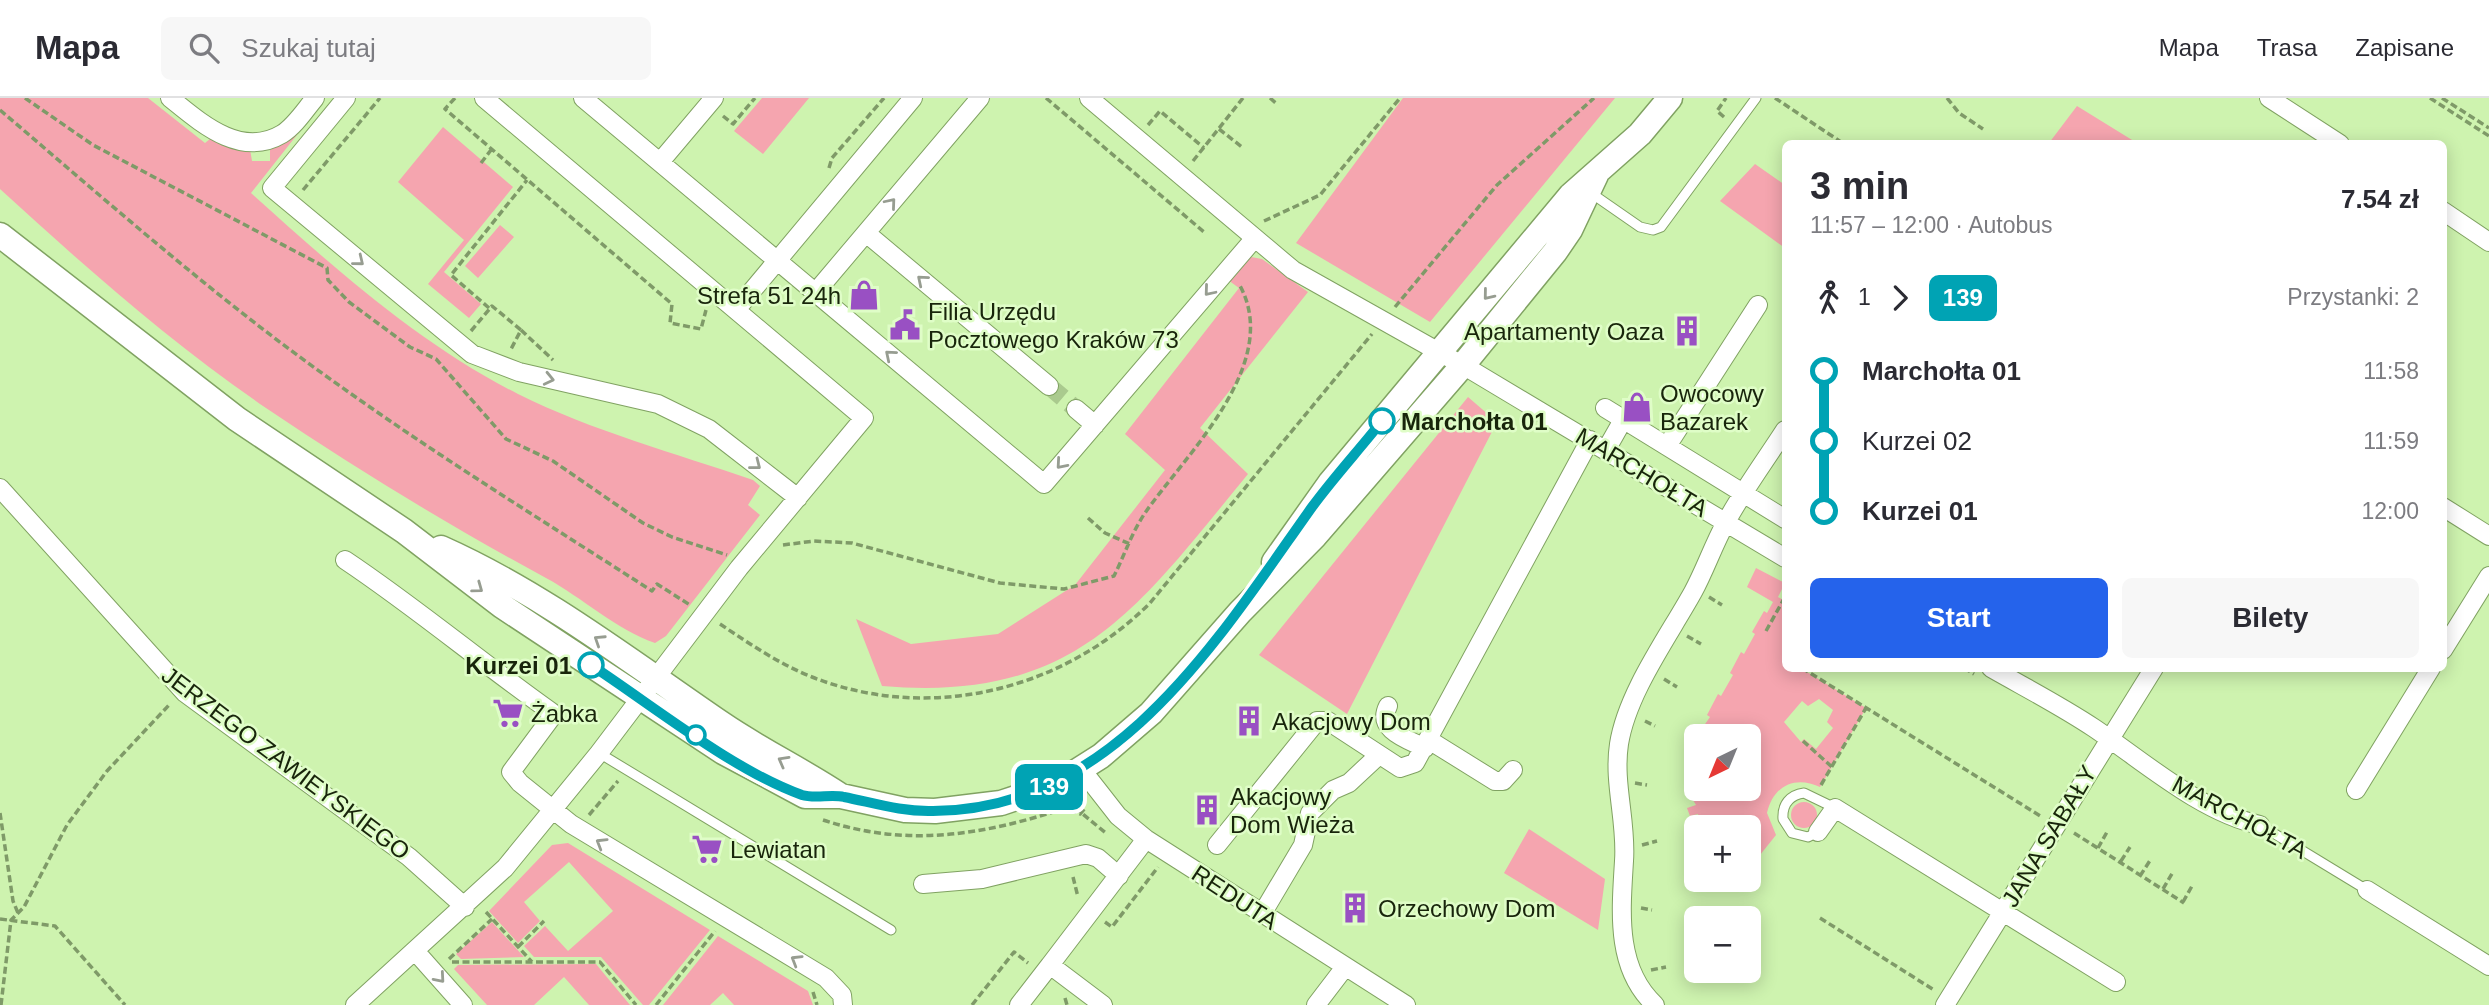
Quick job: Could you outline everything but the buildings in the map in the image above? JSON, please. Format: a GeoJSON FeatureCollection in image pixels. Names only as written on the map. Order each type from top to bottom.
{"type":"FeatureCollection","features":[{"type":"Feature","properties":{"kind":"street"},"geometry":{"type":"LineString","coordinates":[[170,98],[212,131],[230,139],[250,142],[266,141],[282,134],[315,98]]}},
{"type":"Feature","properties":{"kind":"street"},"geometry":{"type":"LineString","coordinates":[[346,98],[272,188],[472,354],[519,372],[658,404],[709,429],[798,499]]}},
{"type":"Feature","properties":{"kind":"street"},"geometry":{"type":"LineString","coordinates":[[355,1005],[474,906],[554,811],[704,614],[864,418],[484,98]]}},
{"type":"Feature","properties":{"kind":"street"},"geometry":{"type":"LineString","coordinates":[[583,98],[1044,484],[1228,268],[1256,231]]}},
{"type":"Feature","properties":{"kind":"street"},"geometry":{"type":"LineString","coordinates":[[736,310],[913,98]]}},
{"type":"Feature","properties":{"kind":"street"},"geometry":{"type":"LineString","coordinates":[[815,293],[980,98]]}},
{"type":"Feature","properties":{"kind":"street","name":"MARCHOŁTA"},"geometry":{"type":"LineString","coordinates":[[1088,98],[1181,176],[1256,231],[1293,270],[1463,365],[1782,556]]}},
{"type":"Feature","properties":{"kind":"street"},"geometry":{"type":"LineString","coordinates":[[0,235],[51,272],[185,381],[404,531],[502,606],[770,780],[804,796],[841,796],[905,810],[966,809],[1021,797],[1055,785],[1082,770],[1151,713],[1240,612],[1315,536],[1463,365],[1555,252],[1593,184],[1670,98]]}},
{"type":"Feature","properties":{"kind":"street"},"geometry":{"type":"LineString","coordinates":[[2269,98],[2334,140]]}},
{"type":"Feature","properties":{"kind":"street"},"geometry":{"type":"LineString","coordinates":[[660,162],[717,106]]}},
{"type":"Feature","properties":{"kind":"street"},"geometry":{"type":"LineString","coordinates":[[1240,612],[1330,483],[1571,195],[1593,184]]}},
{"type":"Feature","properties":{"kind":"street"},"geometry":{"type":"LineString","coordinates":[[2447,214],[2489,242]]}},
{"type":"Feature","properties":{"kind":"street"},"geometry":{"type":"LineString","coordinates":[[0,222],[51,272]]}},
{"type":"Feature","properties":{"kind":"street"},"geometry":{"type":"LineString","coordinates":[[866,233],[1049,387]]}},
{"type":"Feature","properties":{"kind":"street"},"geometry":{"type":"LineString","coordinates":[[1667,446],[1758,304]]}},
{"type":"Feature","properties":{"kind":"street"},"geometry":{"type":"LineString","coordinates":[[1605,408],[1782,517]]}},
{"type":"Feature","properties":{"kind":"street"},"geometry":{"type":"LineString","coordinates":[[1076,409],[1095,425]]}},
{"type":"Feature","properties":{"kind":"street"},"geometry":{"type":"LineString","coordinates":[[1217,845],[1317,721],[1328,721],[1400,768],[1407,768],[1415,763],[1598,445],[1623,420]]}},
{"type":"Feature","properties":{"kind":"street"},"geometry":{"type":"LineString","coordinates":[[1656,1005],[1644,995],[1631,974],[1621,926],[1625,849],[1617,782],[1619,744],[1628,713],[1695,589],[1726,522],[1782,435]]}},
{"type":"Feature","properties":{"kind":"street","name":"JERZEGO ZAWIEYSKIEGO"},"geometry":{"type":"LineString","coordinates":[[0,488],[181,690],[474,906]]}},
{"type":"Feature","properties":{"kind":"street"},"geometry":{"type":"LineString","coordinates":[[2447,510],[2489,536]]}},
{"type":"Feature","properties":{"kind":"street"},"geometry":{"type":"LineString","coordinates":[[404,531],[498,576],[656,677],[750,742],[841,796]]}},
{"type":"Feature","properties":{"kind":"street"},"geometry":{"type":"LineString","coordinates":[[345,560],[398,596],[471,655],[554,714],[511,772],[554,811],[720,924],[826,978],[842,995],[843,1005]]}},
{"type":"Feature","properties":{"kind":"street"},"geometry":{"type":"LineString","coordinates":[[2447,644],[2489,576]]}},
{"type":"Feature","properties":{"kind":"street","name":"MARCHOŁTA"},"geometry":{"type":"LineString","coordinates":[[1998,672],[2066,710],[2108,740],[2236,820],[2260,825]]}},
{"type":"Feature","properties":{"kind":"street","name":"JANA SABAŁY"},"geometry":{"type":"LineString","coordinates":[[1947,1002],[2151,672]]}},
{"type":"Feature","properties":{"kind":"street"},"geometry":{"type":"LineString","coordinates":[[2356,790],[2429,672]]}},
{"type":"Feature","properties":{"kind":"street"},"geometry":{"type":"LineString","coordinates":[[1388,706],[1384,715],[1386,723],[1394,732],[1427,744],[1495,781],[1503,780],[1513,770]]}},
{"type":"Feature","properties":{"kind":"street"},"geometry":{"type":"LineString","coordinates":[[1262,914],[1303,845],[1310,813],[1333,790],[1349,783],[1379,755]]}},
{"type":"Feature","properties":{"kind":"street","name":"REDUTA"},"geometry":{"type":"LineString","coordinates":[[1082,770],[1118,816],[1146,839],[1406,1005]]}},
{"type":"Feature","properties":{"kind":"street"},"geometry":{"type":"LineString","coordinates":[[1818,832],[1835,808],[2116,982]]}},
{"type":"Feature","properties":{"kind":"street"},"geometry":{"type":"LineString","coordinates":[[1019,1005],[1041,965],[1119,876],[1146,839]]}},
{"type":"Feature","properties":{"kind":"street"},"geometry":{"type":"LineString","coordinates":[[923,884],[982,879],[1092,855],[1119,876]]}},
{"type":"Feature","properties":{"kind":"street","name":"MARCHOŁTA"},"geometry":{"type":"LineString","coordinates":[[2367,890],[2489,966]]}},
{"type":"Feature","properties":{"kind":"street"},"geometry":{"type":"LineString","coordinates":[[416,952],[463,1005]]}},
{"type":"Feature","properties":{"kind":"street"},"geometry":{"type":"LineString","coordinates":[[1041,965],[1102,1005]]}},
{"type":"Feature","properties":{"kind":"street"},"geometry":{"type":"LineString","coordinates":[[1316,1005],[1345,967]]}},
{"type":"Feature","properties":{"kind":"lane"},"geometry":{"type":"LineString","coordinates":[[1593,184],[1640,227],[1653,230],[1661,227],[1756,98]]}},
{"type":"Feature","properties":{"kind":"lane"},"geometry":{"type":"LineString","coordinates":[[599,753],[891,930]]}},
{"type":"Feature","properties":{"kind":"lane"},"geometry":{"type":"LineString","coordinates":[[1818,832],[1808,837],[1797,835],[1785,824],[1782,814],[1786,803],[1794,796],[1804,793],[1815,795],[1835,808]]}},
{"type":"Feature","properties":{"kind":"lane","name":"MARCHOŁTA"},"geometry":{"type":"LineString","coordinates":[[2260,825],[2367,890]]}},
{"type":"Feature","properties":{"kind":"path"},"geometry":{"type":"LineString","coordinates":[[25,98],[93,145],[327,268],[328,280],[349,302],[410,347],[436,359],[506,439],[553,461],[643,523],[672,537],[728,555]]}},
{"type":"Feature","properties":{"kind":"path"},"geometry":{"type":"LineString","coordinates":[[306,218],[314,209],[299,195],[380,98]]}},
{"type":"Feature","properties":{"kind":"path"},"geometry":{"type":"LineString","coordinates":[[455,98],[445,110],[672,304],[670,323],[701,329],[708,304]]}},
{"type":"Feature","properties":{"kind":"path"},"geometry":{"type":"LineString","coordinates":[[717,106],[733,124],[755,98]]}},
{"type":"Feature","properties":{"kind":"path"},"geometry":{"type":"LineString","coordinates":[[828,171],[832,158],[884,98]]}},
{"type":"Feature","properties":{"kind":"path"},"geometry":{"type":"LineString","coordinates":[[1046,98],[1204,232]]}},
{"type":"Feature","properties":{"kind":"path"},"geometry":{"type":"LineString","coordinates":[[1181,176],[1244,98]]}},
{"type":"Feature","properties":{"kind":"path"},"geometry":{"type":"LineString","coordinates":[[1270,98],[1277,104]]}},
{"type":"Feature","properties":{"kind":"path"},"geometry":{"type":"LineString","coordinates":[[1256,231],[1320,195],[1400,98]]}},
{"type":"Feature","properties":{"kind":"path"},"geometry":{"type":"LineString","coordinates":[[0,110],[160,247],[332,381],[466,472],[652,591],[657,584],[768,656],[797,670],[869,693],[920,698],[973,695],[1005,688],[1054,671],[1111,638],[1150,603],[1497,185],[1594,98]]}},
{"type":"Feature","properties":{"kind":"path"},"geometry":{"type":"LineString","coordinates":[[1727,98],[1717,111],[1728,119]]}},
{"type":"Feature","properties":{"kind":"path"},"geometry":{"type":"LineString","coordinates":[[1775,98],[1838,140]]}},
{"type":"Feature","properties":{"kind":"path"},"geometry":{"type":"LineString","coordinates":[[1947,98],[1959,113],[1983,129]]}},
{"type":"Feature","properties":{"kind":"path"},"geometry":{"type":"LineString","coordinates":[[2430,98],[2489,136]]}},
{"type":"Feature","properties":{"kind":"path"},"geometry":{"type":"LineString","coordinates":[[2442,98],[2489,128]]}},
{"type":"Feature","properties":{"kind":"path"},"geometry":{"type":"LineString","coordinates":[[1146,128],[1160,111],[1204,148]]}},
{"type":"Feature","properties":{"kind":"path"},"geometry":{"type":"LineString","coordinates":[[1219,129],[1242,147]]}},
{"type":"Feature","properties":{"kind":"path"},"geometry":{"type":"LineString","coordinates":[[481,163],[492,149]]}},
{"type":"Feature","properties":{"kind":"path"},"geometry":{"type":"LineString","coordinates":[[489,308],[451,275],[527,180]]}},
{"type":"Feature","properties":{"kind":"path"},"geometry":{"type":"LineString","coordinates":[[778,544],[814,541],[852,543],[985,580],[1064,589],[1114,576],[1142,517],[1204,436],[1239,377],[1247,354],[1250,318],[1245,295],[1228,268]]}},
{"type":"Feature","properties":{"kind":"path"},"geometry":{"type":"LineString","coordinates":[[521,331],[555,361]]}},
{"type":"Feature","properties":{"kind":"path"},"geometry":{"type":"LineString","coordinates":[[1088,518],[1105,533],[1130,544]]}},
{"type":"Feature","properties":{"kind":"path"},"geometry":{"type":"LineString","coordinates":[[1766,631],[1782,602]]}},
{"type":"Feature","properties":{"kind":"path"},"geometry":{"type":"LineString","coordinates":[[1808,672],[2121,861],[2183,903],[2192,886]]}},
{"type":"Feature","properties":{"kind":"path"},"geometry":{"type":"LineString","coordinates":[[1,1005],[11,920],[24,907],[67,825],[107,771],[181,690]]}},
{"type":"Feature","properties":{"kind":"path"},"geometry":{"type":"LineString","coordinates":[[1815,795],[1866,708]]}},
{"type":"Feature","properties":{"kind":"path"},"geometry":{"type":"LineString","coordinates":[[1803,741],[1832,767]]}},
{"type":"Feature","properties":{"kind":"path"},"geometry":{"type":"LineString","coordinates":[[578,828],[627,772]]}},
{"type":"Feature","properties":{"kind":"path"},"geometry":{"type":"LineString","coordinates":[[0,814],[13,901],[18,913]]}},
{"type":"Feature","properties":{"kind":"path"},"geometry":{"type":"LineString","coordinates":[[2098,848],[2107,832]]}},
{"type":"Feature","properties":{"kind":"path"},"geometry":{"type":"LineString","coordinates":[[2121,861],[2130,846]]}},
{"type":"Feature","properties":{"kind":"path"},"geometry":{"type":"LineString","coordinates":[[1069,858],[1079,902]]}},
{"type":"Feature","properties":{"kind":"path"},"geometry":{"type":"LineString","coordinates":[[2140,876],[2151,859]]}},
{"type":"Feature","properties":{"kind":"path"},"geometry":{"type":"LineString","coordinates":[[1098,917],[1112,927],[1158,867]]}},
{"type":"Feature","properties":{"kind":"path"},"geometry":{"type":"LineString","coordinates":[[2162,889],[2173,872]]}},
{"type":"Feature","properties":{"kind":"path"},"geometry":{"type":"LineString","coordinates":[[474,906],[494,901]]}},
{"type":"Feature","properties":{"kind":"path"},"geometry":{"type":"LineString","coordinates":[[474,906],[492,919],[532,962]]}},
{"type":"Feature","properties":{"kind":"path"},"geometry":{"type":"LineString","coordinates":[[1820,918],[1947,1002]]}},
{"type":"Feature","properties":{"kind":"path"},"geometry":{"type":"LineString","coordinates":[[0,919],[55,926],[125,1005]]}},
{"type":"Feature","properties":{"kind":"path"},"geometry":{"type":"LineString","coordinates":[[446,962],[492,919]]}},
{"type":"Feature","properties":{"kind":"path"},"geometry":{"type":"LineString","coordinates":[[518,947],[544,921]]}},
{"type":"Feature","properties":{"kind":"path"},"geometry":{"type":"LineString","coordinates":[[705,922],[720,924]]}},
{"type":"Feature","properties":{"kind":"path"},"geometry":{"type":"LineString","coordinates":[[656,1005],[720,924]]}},
{"type":"Feature","properties":{"kind":"path"},"geometry":{"type":"LineString","coordinates":[[972,1005],[1014,952],[1041,965]]}},
{"type":"Feature","properties":{"kind":"path"},"geometry":{"type":"LineString","coordinates":[[446,962],[600,962],[636,1005]]}},
{"type":"Feature","properties":{"kind":"path"},"geometry":{"type":"LineString","coordinates":[[446,962],[453,971]]}},
{"type":"Feature","properties":{"kind":"path"},"geometry":{"type":"LineString","coordinates":[[812,988],[817,1005]]}},
{"type":"Feature","properties":{"kind":"shaded area"},"geometry":{"type":"Polygon","coordinates":[[[0,98],[148,98],[205,143],[210,139],[221,145],[250,149],[252,161],[270,161],[270,150],[300,131],[251,193],[345,276],[446,352],[518,394],[604,430],[753,480],[760,486],[748,505],[760,515],[666,636],[655,643],[626,630],[560,586],[439,517],[300,431],[196,357],[129,303],[0,189],[0,98]]]}},
{"type":"Feature","properties":{"kind":"shaded area"},"geometry":{"type":"Polygon","coordinates":[[[762,98],[809,98],[763,154],[734,131],[762,98]]]}},
{"type":"Feature","properties":{"kind":"shaded area"},"geometry":{"type":"Polygon","coordinates":[[[1403,98],[1615,98],[1430,322],[1296,243],[1403,98]]]}},
{"type":"Feature","properties":{"kind":"shaded area"},"geometry":{"type":"Polygon","coordinates":[[[2077,106],[2132,140],[2051,140],[2077,106]]]}},
{"type":"Feature","properties":{"kind":"shaded area"},"geometry":{"type":"Polygon","coordinates":[[[443,127],[513,187],[444,272],[481,304],[469,318],[428,284],[464,240],[398,182],[443,127]]]}},
{"type":"Feature","properties":{"kind":"shaded area"},"geometry":{"type":"Polygon","coordinates":[[[1755,164],[1782,183],[1782,246],[1720,201],[1755,164]]]}},
{"type":"Feature","properties":{"kind":"shaded area"},"geometry":{"type":"Polygon","coordinates":[[[500,225],[514,237],[478,278],[465,266],[500,225]]]}},
{"type":"Feature","properties":{"kind":"shaded area"},"geometry":{"type":"Polygon","coordinates":[[[1251,257],[1262,259],[1308,292],[1200,428],[1248,474],[1171,566],[1135,605],[1096,637],[1054,662],[1005,679],[949,687],[882,686],[856,619],[911,644],[998,634],[1075,585],[1165,470],[1125,434],[1239,288],[1228,280],[1251,257]]]}},
{"type":"Feature","properties":{"kind":"shaded area"},"geometry":{"type":"Polygon","coordinates":[[[1468,397],[1497,422],[1347,714],[1259,655],[1468,397]]]}},
{"type":"Feature","properties":{"kind":"shaded area"},"geometry":{"type":"Polygon","coordinates":[[[1756,568],[1782,581],[1778,597],[1782,599],[1782,672],[1807,672],[1866,708],[1820,787],[1802,782],[1794,783],[1786,785],[1774,796],[1767,813],[1776,835],[1761,854],[1761,815],[1690,815],[1687,808],[1696,805],[1694,802],[1761,801],[1761,724],[1705,724],[1718,694],[1721,696],[1733,675],[1730,673],[1741,652],[1744,654],[1755,634],[1752,632],[1764,611],[1767,613],[1773,602],[1747,587],[1756,568]],[[1819,699],[1808,706],[1802,701],[1784,722],[1801,742],[1804,739],[1816,749],[1833,728],[1827,722],[1833,710],[1819,699]]]}},
{"type":"Feature","properties":{"kind":"shaded area"},"geometry":{"type":"Polygon","coordinates":[[[1804,802],[1813,806],[1817,815],[1813,824],[1804,828],[1795,824],[1791,815],[1795,806],[1804,802]]]}},
{"type":"Feature","properties":{"kind":"shaded area"},"geometry":{"type":"Polygon","coordinates":[[[1529,829],[1605,879],[1598,930],[1504,873],[1529,829]]]}},
{"type":"Feature","properties":{"kind":"shaded area"},"geometry":{"type":"Polygon","coordinates":[[[568,843],[710,930],[649,1005],[643,1005],[601,957],[534,957],[524,946],[545,926],[568,951],[613,911],[569,862],[524,902],[540,921],[518,943],[489,911],[552,845],[568,843]]]}},
{"type":"Feature","properties":{"kind":"shaded area"},"geometry":{"type":"Polygon","coordinates":[[[492,922],[524,957],[461,959],[456,954],[492,922]]]}},
{"type":"Feature","properties":{"kind":"shaded area"},"geometry":{"type":"Polygon","coordinates":[[[718,936],[808,991],[813,1005],[734,1005],[723,993],[710,1005],[663,1005],[718,936]]]}},
{"type":"Feature","properties":{"kind":"shaded area"},"geometry":{"type":"Polygon","coordinates":[[[596,964],[630,1005],[589,1005],[564,977],[534,1005],[487,1005],[454,969],[458,965],[596,964]]]}},
{"type":"Feature","properties":{"kind":"tunnel"},"geometry":{"type":"LineString","coordinates":[[1049,386],[1076,409]]}},
{"type":"Feature","properties":{"kind":"bus line","name":"139"},"geometry":{"type":"LineString","coordinates":[[591,665],[723,752],[770,780],[804,796],[841,796],[920,811],[966,809],[1021,797],[1055,785],[1082,770],[1151,713],[1240,612],[1330,483],[1382,421]]}},
{"type":"Feature","properties":{"kind":"place","name":"Strefa 51 24h"},"geometry":{"type":"Point","coordinates":[864,295]}},
{"type":"Feature","properties":{"kind":"place","name":"Filia Urzędu Pocztowego Kraków 73"},"geometry":{"type":"Point","coordinates":[905,325]}},
{"type":"Feature","properties":{"kind":"place","name":"Apartamenty Oaza"},"geometry":{"type":"Point","coordinates":[1687,331]}},
{"type":"Feature","properties":{"kind":"place","name":"Owocowy Bazarek"},"geometry":{"type":"Point","coordinates":[1637,407]}},
{"type":"Feature","properties":{"kind":"place","name":"Marchołta 01"},"geometry":{"type":"Point","coordinates":[1382,421]}},
{"type":"Feature","properties":{"kind":"place","name":"Kurzei 01"},"geometry":{"type":"Point","coordinates":[591,665]}},
{"type":"Feature","properties":{"kind":"place","name":"Żabka"},"geometry":{"type":"Point","coordinates":[508,713]}},
{"type":"Feature","properties":{"kind":"place","name":"Akacjowy Dom"},"geometry":{"type":"Point","coordinates":[1249,721]}},
{"type":"Feature","properties":{"kind":"place","name":"Akacjowy Dom Wieża"},"geometry":{"type":"Point","coordinates":[1207,810]}},
{"type":"Feature","properties":{"kind":"place","name":"Lewiatan"},"geometry":{"type":"Point","coordinates":[707,849]}},
{"type":"Feature","properties":{"kind":"place","name":"Orzechowy Dom"},"geometry":{"type":"Point","coordinates":[1355,908]}}]}
